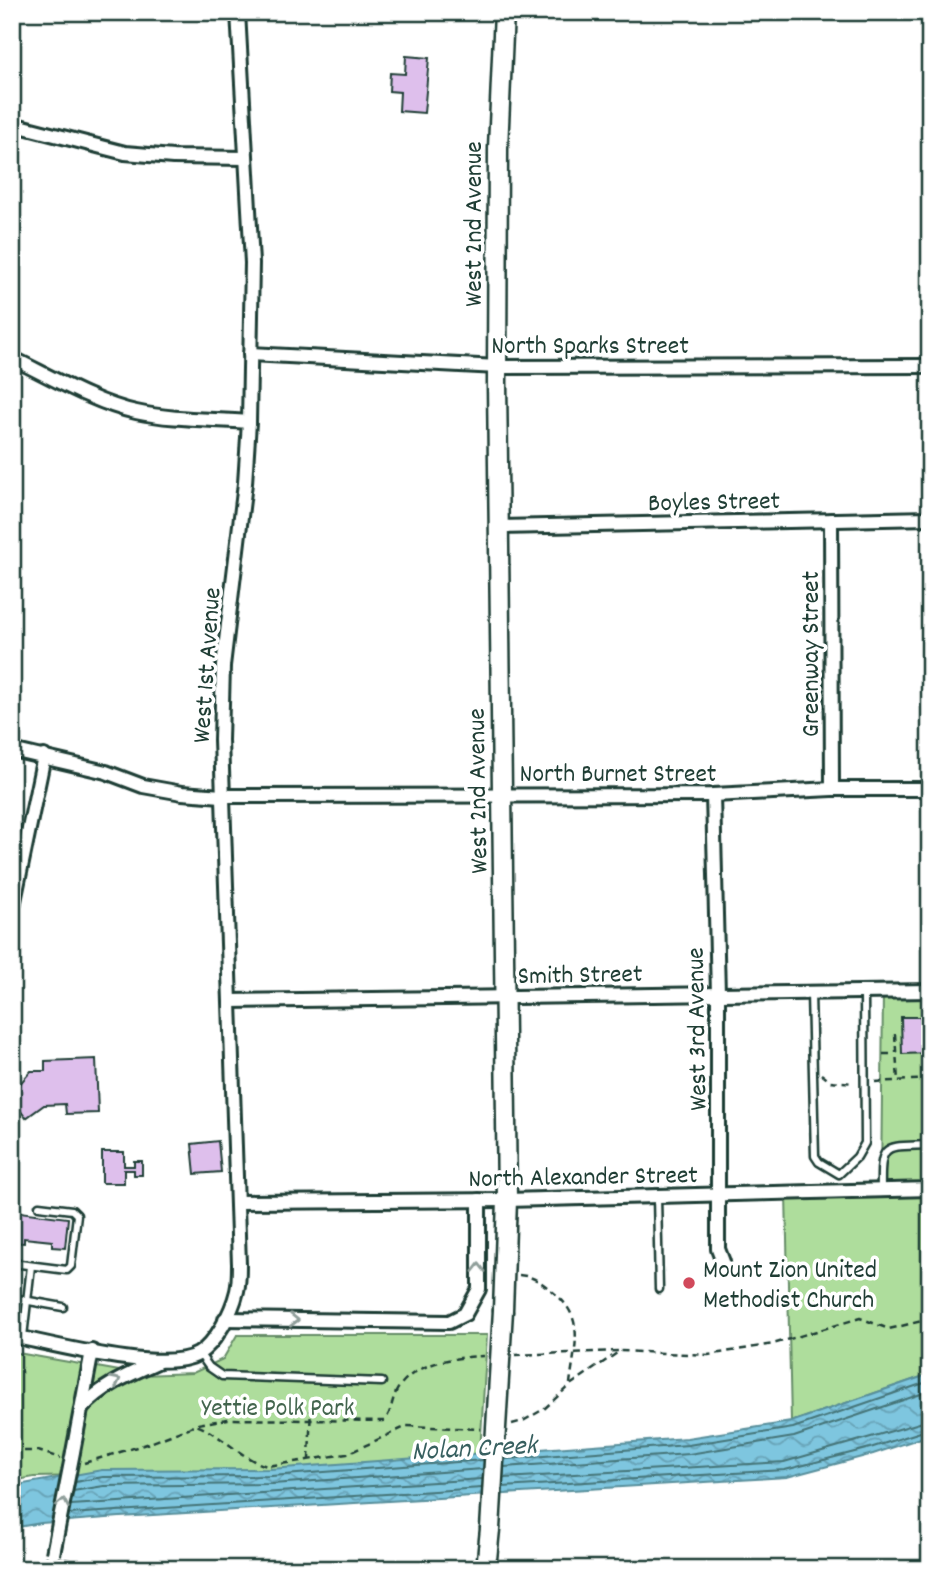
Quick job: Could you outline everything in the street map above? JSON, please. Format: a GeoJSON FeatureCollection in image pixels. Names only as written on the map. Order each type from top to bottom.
{"type":"FeatureCollection","features":[{"type":"Feature","properties":{"kind":"street","name":"West 1st Avenue"},"geometry":{"type":"LineString","coordinates":[[200,1353],[225,1319],[237,1292],[239,1264],[221,702],[245,482],[253,262],[238,12]]}},
{"type":"Feature","properties":{"kind":"street","name":"West 2nd Avenue"},"geometry":{"type":"LineString","coordinates":[[486,1569],[503,1310],[507,1200],[498,367],[498,148],[504,12]]}},
{"type":"Feature","properties":{"kind":"street"},"geometry":{"type":"LineString","coordinates":[[12,124],[125,153],[246,158]]}},
{"type":"Feature","properties":{"kind":"street","name":"North Sparks Street"},"geometry":{"type":"LineString","coordinates":[[250,354],[498,367],[930,366]]}},
{"type":"Feature","properties":{"kind":"street"},"geometry":{"type":"LineString","coordinates":[[12,358],[133,412],[176,418],[249,422]]}},
{"type":"Feature","properties":{"kind":"street","name":"Boyles Street"},"geometry":{"type":"LineString","coordinates":[[499,527],[930,518]]}},
{"type":"Feature","properties":{"kind":"street","name":"Greenway Street"},"geometry":{"type":"LineString","coordinates":[[831,520],[832,789]]}},
{"type":"Feature","properties":{"kind":"street","name":"North Burnet Street"},"geometry":{"type":"LineString","coordinates":[[12,750],[106,772],[144,786],[182,793],[222,796],[713,795],[832,789],[930,789]]}},
{"type":"Feature","properties":{"kind":"street"},"geometry":{"type":"LineString","coordinates":[[12,911],[44,757]]}},
{"type":"Feature","properties":{"kind":"street","name":"West 3rd Avenue"},"geometry":{"type":"LineString","coordinates":[[713,795],[718,994],[719,1249],[723,1262]]}},
{"type":"Feature","properties":{"kind":"street","name":"Smith Street"},"geometry":{"type":"LineString","coordinates":[[231,1001],[930,991]]}},
{"type":"Feature","properties":{"kind":"street","name":"North Alexander Street"},"geometry":{"type":"LineString","coordinates":[[238,1202],[507,1200],[930,1189]]}},
{"type":"Feature","properties":{"kind":"street"},"geometry":{"type":"LineString","coordinates":[[225,1319],[449,1322],[465,1314],[479,1289],[479,1200]]}},
{"type":"Feature","properties":{"kind":"street"},"geometry":{"type":"LineString","coordinates":[[17,1337],[157,1362],[184,1360],[200,1353]]}},
{"type":"Feature","properties":{"kind":"street"},"geometry":{"type":"LineString","coordinates":[[75,1569],[51,1562],[92,1351]]}},
{"type":"Feature","properties":{"kind":"street"},"geometry":{"type":"LineString","coordinates":[[82,1409],[95,1393],[109,1383],[157,1362]]}},
{"type":"Feature","properties":{"kind":"lane"},"geometry":{"type":"LineString","coordinates":[[839,1191],[839,1174],[857,1157],[865,1143],[864,992]]}},
{"type":"Feature","properties":{"kind":"lane"},"geometry":{"type":"LineString","coordinates":[[811,993],[815,1156],[819,1162],[839,1174]]}},
{"type":"Feature","properties":{"kind":"lane"},"geometry":{"type":"LineString","coordinates":[[881,1191],[881,1160],[885,1150],[892,1147],[930,1145]]}},
{"type":"Feature","properties":{"kind":"lane"},"geometry":{"type":"LineString","coordinates":[[657,1196],[659,1289]]}},
{"type":"Feature","properties":{"kind":"lane"},"geometry":{"type":"LineString","coordinates":[[12,1263],[67,1270],[71,1266],[77,1215],[72,1210],[39,1206]]}},
{"type":"Feature","properties":{"kind":"lane"},"geometry":{"type":"LineString","coordinates":[[17,1337],[27,1301],[31,1266]]}},
{"type":"Feature","properties":{"kind":"lane"},"geometry":{"type":"LineString","coordinates":[[12,1298],[63,1307]]}},
{"type":"Feature","properties":{"kind":"lane"},"geometry":{"type":"LineString","coordinates":[[200,1353],[209,1367],[222,1377],[382,1382]]}},
{"type":"Feature","properties":{"kind":"path"},"geometry":{"type":"LineString","coordinates":[[895,1034],[898,1082]]}},
{"type":"Feature","properties":{"kind":"path"},"geometry":{"type":"LineString","coordinates":[[883,1054],[895,1054]]}},
{"type":"Feature","properties":{"kind":"path"},"geometry":{"type":"LineString","coordinates":[[505,1274],[528,1276],[544,1284],[572,1311],[576,1322],[570,1385]]}},
{"type":"Feature","properties":{"kind":"path"},"geometry":{"type":"LineString","coordinates":[[508,1355],[620,1351],[708,1355],[773,1344],[860,1318],[889,1329],[930,1319]]}},
{"type":"Feature","properties":{"kind":"path"},"geometry":{"type":"LineString","coordinates":[[503,1426],[523,1422],[544,1409],[570,1385],[620,1351]]}},
{"type":"Feature","properties":{"kind":"path"},"geometry":{"type":"LineString","coordinates":[[150,1443],[196,1425],[228,1419],[384,1421],[390,1415],[395,1394],[412,1372],[452,1360],[495,1356]]}},
{"type":"Feature","properties":{"kind":"path"},"geometry":{"type":"LineString","coordinates":[[309,1460],[311,1404]]}},
{"type":"Feature","properties":{"kind":"path"},"geometry":{"type":"LineString","coordinates":[[196,1425],[209,1429],[229,1442],[254,1463],[267,1466],[347,1454],[407,1426],[484,1429]]}},
{"type":"Feature","properties":{"kind":"green space"},"geometry":{"type":"Polygon","coordinates":[[[930,991],[930,1374],[791,1422],[786,1193],[881,1190],[883,992],[930,991]]]}},
{"type":"Feature","properties":{"kind":"green space","name":"Yettie Polk Park"},"geometry":{"type":"Polygon","coordinates":[[[237,1335],[487,1335],[479,1469],[34,1477],[12,1481],[12,1352],[142,1375],[193,1373],[223,1359],[237,1335]]]}},
{"type":"Feature","properties":{"kind":"water"},"geometry":{"type":"Polygon","coordinates":[[[930,1374],[930,1435],[873,1454],[787,1477],[120,1517],[12,1528],[12,1486],[102,1470],[270,1469],[687,1438],[791,1422],[930,1374]]]}},
{"type":"Feature","properties":{"kind":"building"},"geometry":{"type":"Polygon","coordinates":[[[406,56],[429,58],[424,113],[399,111],[400,92],[389,91],[390,73],[405,74],[406,56]]]}},
{"type":"Feature","properties":{"kind":"building"},"geometry":{"type":"Polygon","coordinates":[[[901,1017],[930,1017],[930,1053],[902,1054],[901,1017]]]}},
{"type":"Feature","properties":{"kind":"building"},"geometry":{"type":"Polygon","coordinates":[[[96,1059],[98,1113],[66,1114],[65,1104],[44,1105],[26,1118],[17,1106],[16,1088],[31,1071],[45,1071],[45,1061],[96,1059]]]}},
{"type":"Feature","properties":{"kind":"building"},"geometry":{"type":"Polygon","coordinates":[[[218,1141],[221,1172],[195,1174],[192,1144],[218,1141]]]}},
{"type":"Feature","properties":{"kind":"building"},"geometry":{"type":"Polygon","coordinates":[[[102,1152],[124,1152],[124,1166],[134,1166],[134,1161],[142,1161],[142,1175],[134,1175],[134,1170],[124,1170],[124,1183],[102,1183],[102,1152]]]}},
{"type":"Feature","properties":{"kind":"building"},"geometry":{"type":"Polygon","coordinates":[[[12,1211],[68,1218],[65,1248],[52,1247],[52,1241],[24,1238],[24,1243],[12,1242],[12,1211]]]}},
{"type":"Feature","properties":{"kind":"place","name":"Mount Zion United Methodist Church"},"geometry":{"type":"Point","coordinates":[689,1283]}},
{"type":"Feature","properties":{"kind":"water label","name":"Nolan Creek"},"geometry":{"type":"Point","coordinates":[474,1446]}}]}
